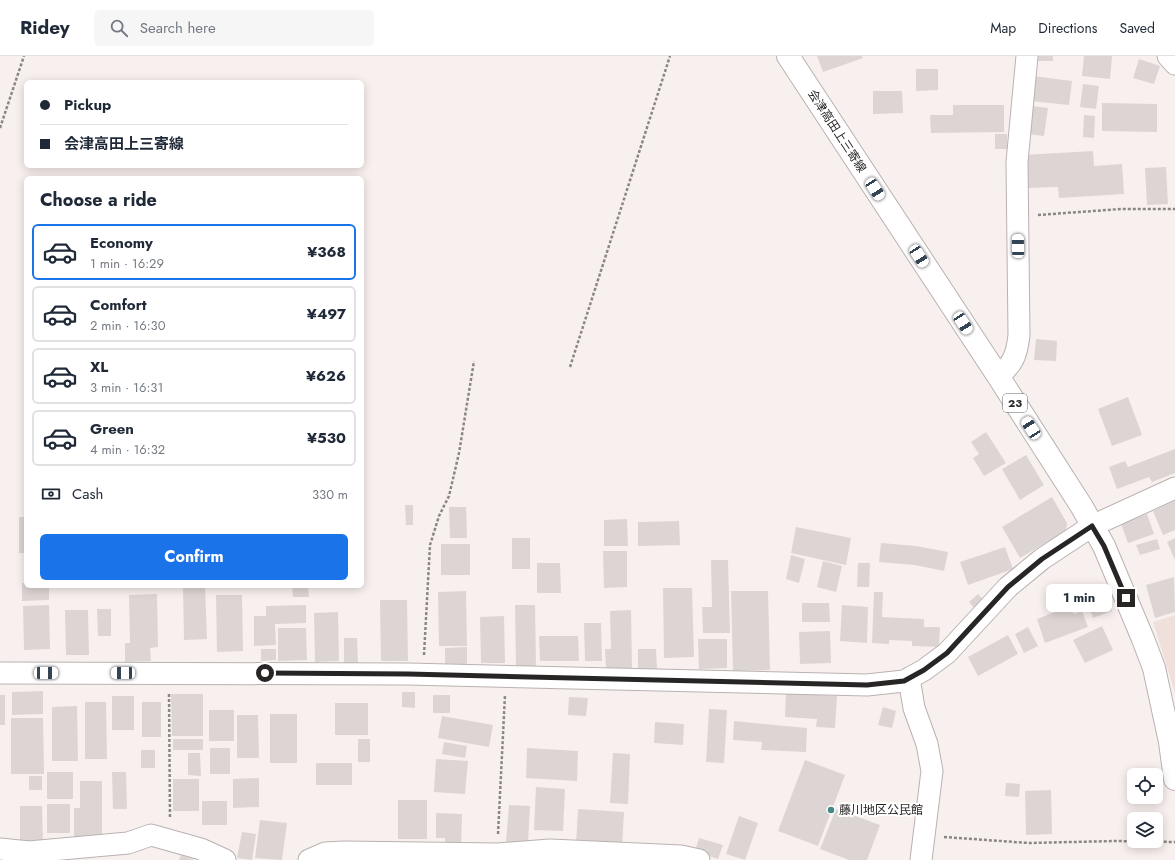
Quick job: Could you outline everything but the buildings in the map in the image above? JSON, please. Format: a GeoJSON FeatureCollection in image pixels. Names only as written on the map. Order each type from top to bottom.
{"type":"FeatureCollection","features":[{"type":"Feature","properties":{"kind":"main road","name":"会津高田上三寄線"},"geometry":{"type":"LineString","coordinates":[[788,56],[998,376],[1104,546],[1132,610],[1154,668],[1170,742],[1175,779]]}},
{"type":"Feature","properties":{"kind":"street"},"geometry":{"type":"LineString","coordinates":[[998,376],[1007,369],[1018,351],[1017,162],[1027,56]]}},
{"type":"Feature","properties":{"kind":"street"},"geometry":{"type":"LineString","coordinates":[[1168,56],[1175,64]]}},
{"type":"Feature","properties":{"kind":"street"},"geometry":{"type":"LineString","coordinates":[[0,673],[423,674],[867,685],[904,681],[947,653],[1008,587],[1042,559],[1092,526],[1175,488]]}},
{"type":"Feature","properties":{"kind":"street"},"geometry":{"type":"LineString","coordinates":[[909,678],[914,708],[928,744],[932,771],[926,835],[921,860]]}},
{"type":"Feature","properties":{"kind":"street"},"geometry":{"type":"LineString","coordinates":[[0,849],[29,852],[128,843],[151,836],[170,839],[201,849],[225,860]]}},
{"type":"Feature","properties":{"kind":"street"},"geometry":{"type":"LineString","coordinates":[[308,860],[325,853],[344,852],[681,856],[699,860]]}},
{"type":"Feature","properties":{"kind":"path"},"geometry":{"type":"LineString","coordinates":[[0,128],[24,56]]}},
{"type":"Feature","properties":{"kind":"path"},"geometry":{"type":"LineString","coordinates":[[570,367],[670,56]]}},
{"type":"Feature","properties":{"kind":"path"},"geometry":{"type":"LineString","coordinates":[[1018,216],[1121,209],[1175,209]]}},
{"type":"Feature","properties":{"kind":"path"},"geometry":{"type":"LineString","coordinates":[[423,674],[430,545],[439,516],[449,496],[459,452],[474,361]]}},
{"type":"Feature","properties":{"kind":"path"},"geometry":{"type":"LineString","coordinates":[[169,673],[170,839]]}},
{"type":"Feature","properties":{"kind":"path"},"geometry":{"type":"LineString","coordinates":[[497,854],[506,676]]}},
{"type":"Feature","properties":{"kind":"path"},"geometry":{"type":"LineString","coordinates":[[926,835],[1029,843],[1175,842]]}},
{"type":"Feature","properties":{"kind":"shaded area"},"geometry":{"type":"Polygon","coordinates":[[[1175,615],[1175,693],[1153,622],[1175,615]]]}},
{"type":"Feature","properties":{"kind":"place","name":"藤川地区公民館"},"geometry":{"type":"Point","coordinates":[831,810]}},
{"type":"Feature","properties":{"kind":"route"},"geometry":{"type":"LineString","coordinates":[[265,673],[408,674],[867,685],[904,681],[924,670],[947,653],[1008,587],[1042,559],[1092,526],[1104,546],[1126,598]]}}]}
